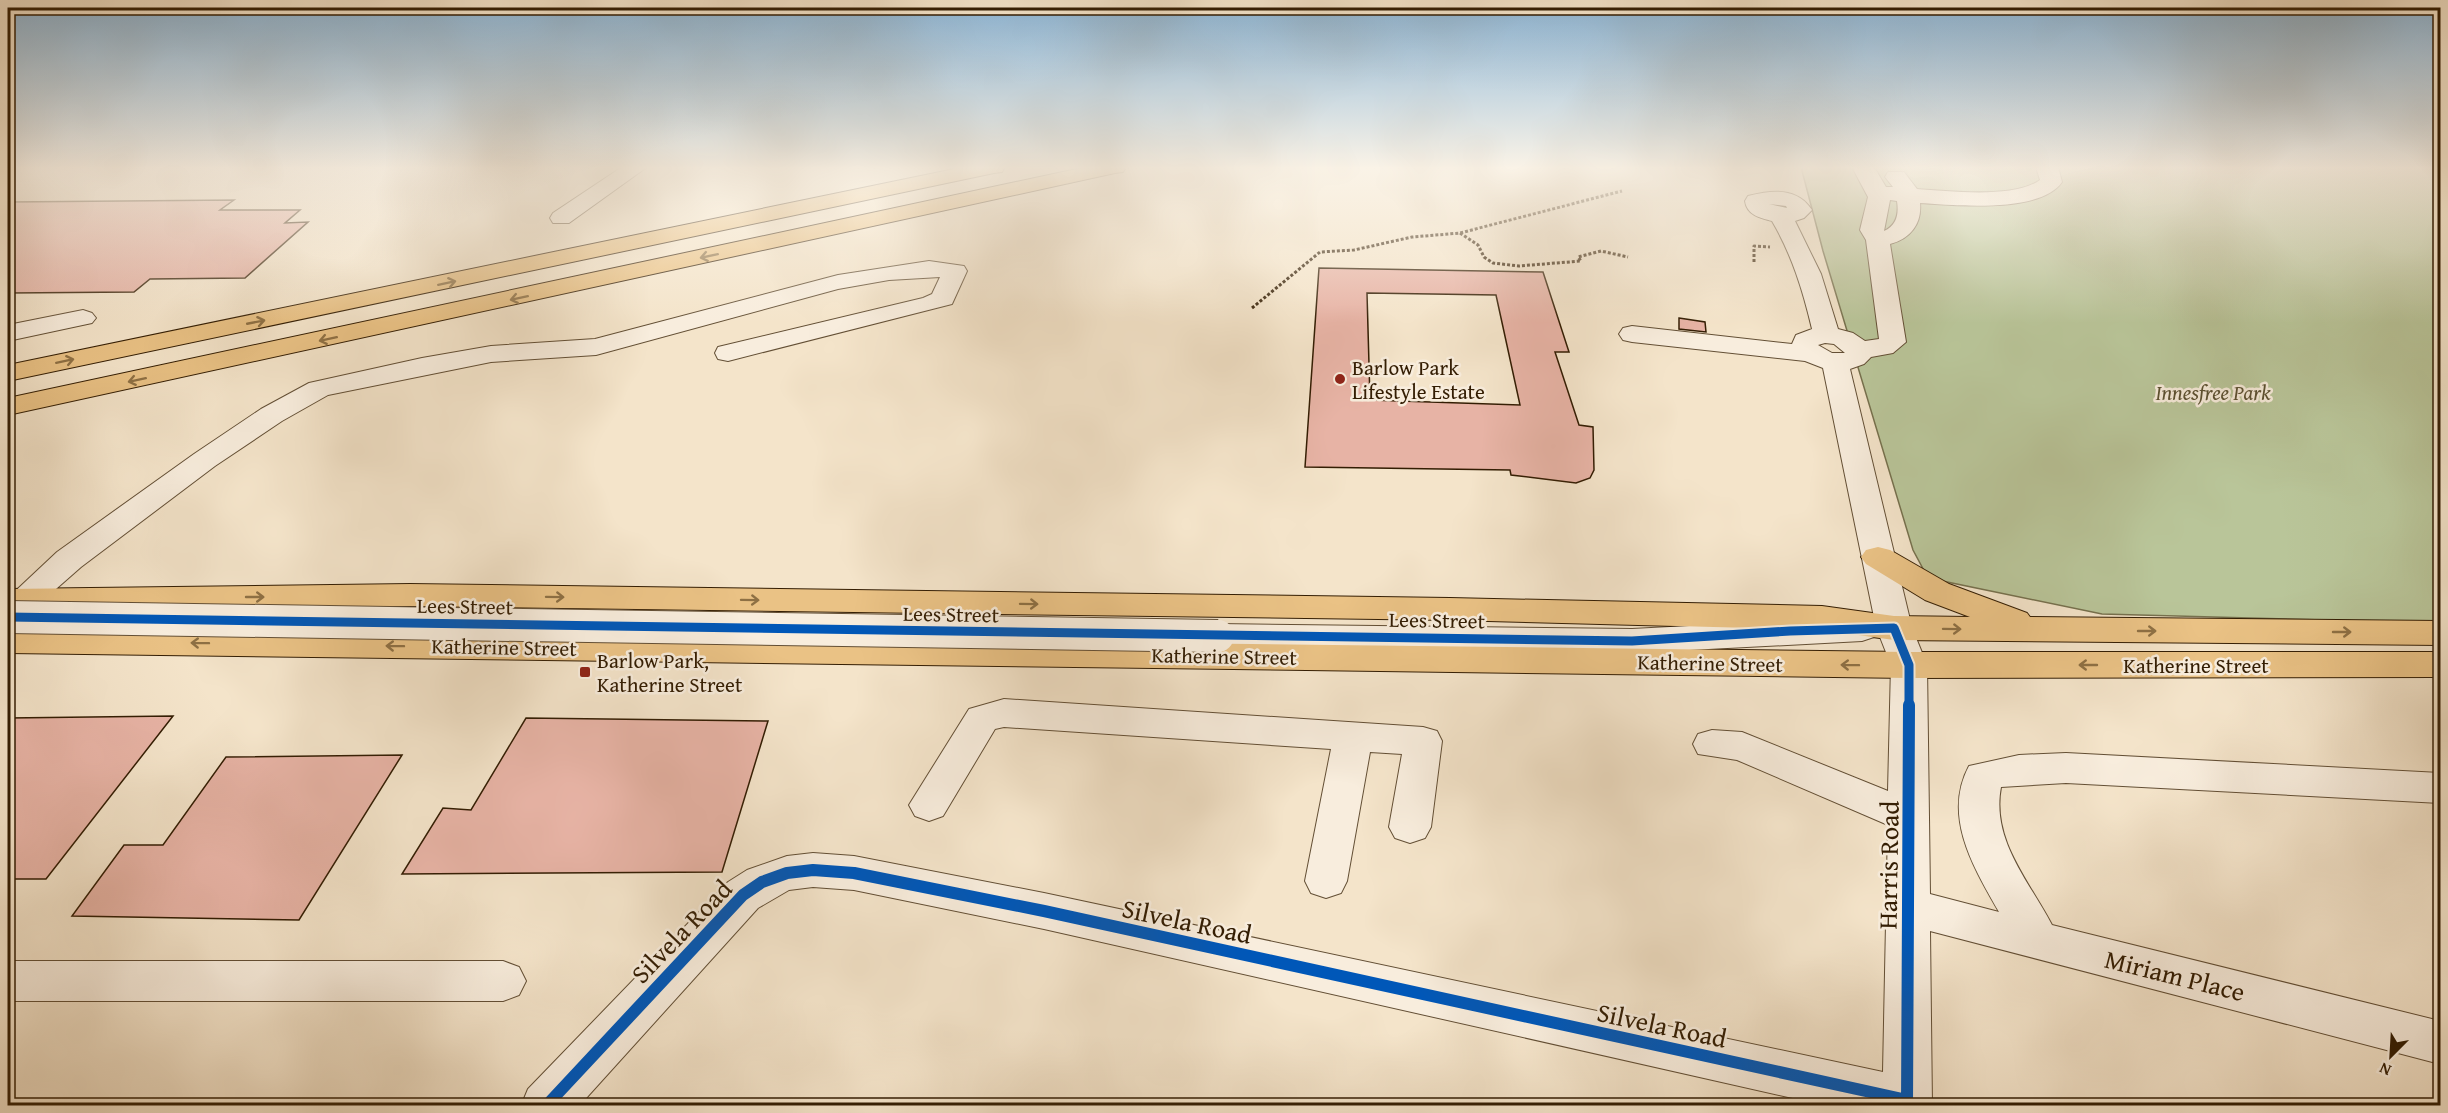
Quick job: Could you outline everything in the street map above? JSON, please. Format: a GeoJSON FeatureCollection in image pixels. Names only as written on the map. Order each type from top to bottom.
{"type":"FeatureCollection","features":[{"type":"Feature","properties":{"kind":"main road"},"geometry":{"type":"LineString","coordinates":[[8,373],[412,291],[750,219]]}},
{"type":"Feature","properties":{"kind":"main road"},"geometry":{"type":"LineString","coordinates":[[8,407],[875,219]]}},
{"type":"Feature","properties":{"kind":"main road"},"geometry":{"type":"LineString","coordinates":[[1878,557],[1936,592],[2042,630]]}},
{"type":"Feature","properties":{"kind":"main road","name":"Katherine Street"},"geometry":{"type":"LineString","coordinates":[[12,609],[411,595],[1391,608],[1822,618],[1901,647],[2042,630],[2440,633]]}},
{"type":"Feature","properties":{"kind":"main road","name":"Katherine Street"},"geometry":{"type":"LineString","coordinates":[[8,641],[1901,647],[2440,665]]}},
{"type":"Feature","properties":{"kind":"main road"},"geometry":{"type":"LineString","coordinates":[[8,663],[51,653],[142,643]]}},
{"type":"Feature","properties":{"kind":"street","name":"Harris Road"},"geometry":{"type":"LineString","coordinates":[[1783,219],[1801,248],[1813,280],[1901,647],[1910,817],[1907,1103]]}},
{"type":"Feature","properties":{"kind":"street"},"geometry":{"type":"LineString","coordinates":[[1632,327],[1828,349],[1884,347],[1893,342],[1878,240],[1872,230],[1876,219]]}},
{"type":"Feature","properties":{"kind":"street"},"geometry":{"type":"LineString","coordinates":[[1878,240],[1896,235],[1908,223],[1909,219]]}},
{"type":"Feature","properties":{"kind":"street"},"geometry":{"type":"LineString","coordinates":[[12,609],[62,566],[231,441],[293,401],[319,389],[490,354],[568,345],[596,347],[809,289],[919,268],[945,266],[955,270],[943,298],[931,304],[728,353]]}},
{"type":"Feature","properties":{"kind":"street"},"geometry":{"type":"LineString","coordinates":[[8,333],[83,318]]}},
{"type":"Feature","properties":{"kind":"street","name":"Lees Street"},"geometry":{"type":"LineString","coordinates":[[12,609],[1218,636],[1632,641],[1790,631],[1901,647]]}},
{"type":"Feature","properties":{"kind":"street"},"geometry":{"type":"LineString","coordinates":[[930,805],[982,718],[1004,713],[1423,741],[1410,827]]}},
{"type":"Feature","properties":{"kind":"street"},"geometry":{"type":"LineString","coordinates":[[1326,881],[1353,736]]}},
{"type":"Feature","properties":{"kind":"street"},"geometry":{"type":"LineString","coordinates":[[1712,744],[1742,746],[1910,817]]}},
{"type":"Feature","properties":{"kind":"street"},"geometry":{"type":"LineString","coordinates":[[2037,939],[2023,910],[1992,862],[1981,838],[1977,816],[1978,791],[1983,777],[1994,772],[2012,769],[2099,770],[2440,788]]}},
{"type":"Feature","properties":{"kind":"street","name":"Silvela Road"},"geometry":{"type":"LineString","coordinates":[[546,1106],[742,895],[762,882],[787,873],[813,870],[854,873],[1044,911],[1907,1103]]}},
{"type":"Feature","properties":{"kind":"street","name":"Miriam Place"},"geometry":{"type":"LineString","coordinates":[[1908,907],[2440,1044]]}},
{"type":"Feature","properties":{"kind":"street"},"geometry":{"type":"LineString","coordinates":[[8,981],[504,981]]}},
{"type":"Feature","properties":{"kind":"path"},"geometry":{"type":"LineString","coordinates":[[1252,308],[1320,252],[1354,250],[1412,237],[1460,233],[1514,219]]}},
{"type":"Feature","properties":{"kind":"path"},"geometry":{"type":"LineString","coordinates":[[1460,233],[1478,245],[1484,257],[1493,263],[1519,266],[1581,261],[1578,256],[1601,251],[1628,257]]}},
{"type":"Feature","properties":{"kind":"green space","name":"Innesfree Park"},"geometry":{"type":"Polygon","coordinates":[[[1815,219],[2440,219],[2440,623],[2102,614],[1928,578],[1913,550],[1815,219]]]}},
{"type":"Feature","properties":{"kind":"building"},"geometry":{"type":"Polygon","coordinates":[[[8,219],[290,219],[285,223],[308,222],[245,278],[150,279],[134,292],[8,293],[8,219]]]}},
{"type":"Feature","properties":{"kind":"building","name":"Barlow Park Lifestyle Estate"},"geometry":{"type":"Polygon","coordinates":[[[1319,268],[1543,272],[1569,352],[1555,352],[1579,425],[1593,427],[1594,470],[1590,478],[1576,483],[1511,475],[1510,470],[1305,467],[1319,268]],[[1367,293],[1370,400],[1520,405],[1496,295],[1367,293]]]}},
{"type":"Feature","properties":{"kind":"building"},"geometry":{"type":"Polygon","coordinates":[[[1679,318],[1705,322],[1706,332],[1679,329],[1679,318]]]}},
{"type":"Feature","properties":{"kind":"building"},"geometry":{"type":"Polygon","coordinates":[[[173,716],[46,879],[8,879],[8,718],[173,716]]]}},
{"type":"Feature","properties":{"kind":"building"},"geometry":{"type":"Polygon","coordinates":[[[526,718],[768,721],[722,872],[402,874],[443,808],[471,810],[526,718]]]}},
{"type":"Feature","properties":{"kind":"building"},"geometry":{"type":"Polygon","coordinates":[[[402,755],[299,920],[72,916],[124,845],[163,845],[226,757],[402,755]]]}},
{"type":"Feature","properties":{"kind":"cycle path"},"geometry":{"type":"LineString","coordinates":[[8,617],[1632,641],[1790,631],[1894,628],[1909,665],[1907,1106]]}},
{"type":"Feature","properties":{"kind":"cycle path"},"geometry":{"type":"LineString","coordinates":[[546,1106],[743,895],[762,882],[787,873],[813,870],[854,873],[1044,911],[1907,1100]]}},
{"type":"Feature","properties":{"kind":"place","name":"Barlow Park Lifestyle Estate"},"geometry":{"type":"Point","coordinates":[1340,379]}},
{"type":"Feature","properties":{"kind":"place","name":"Barlow Park, Katherine Street"},"geometry":{"type":"Point","coordinates":[585,672]}}]}
